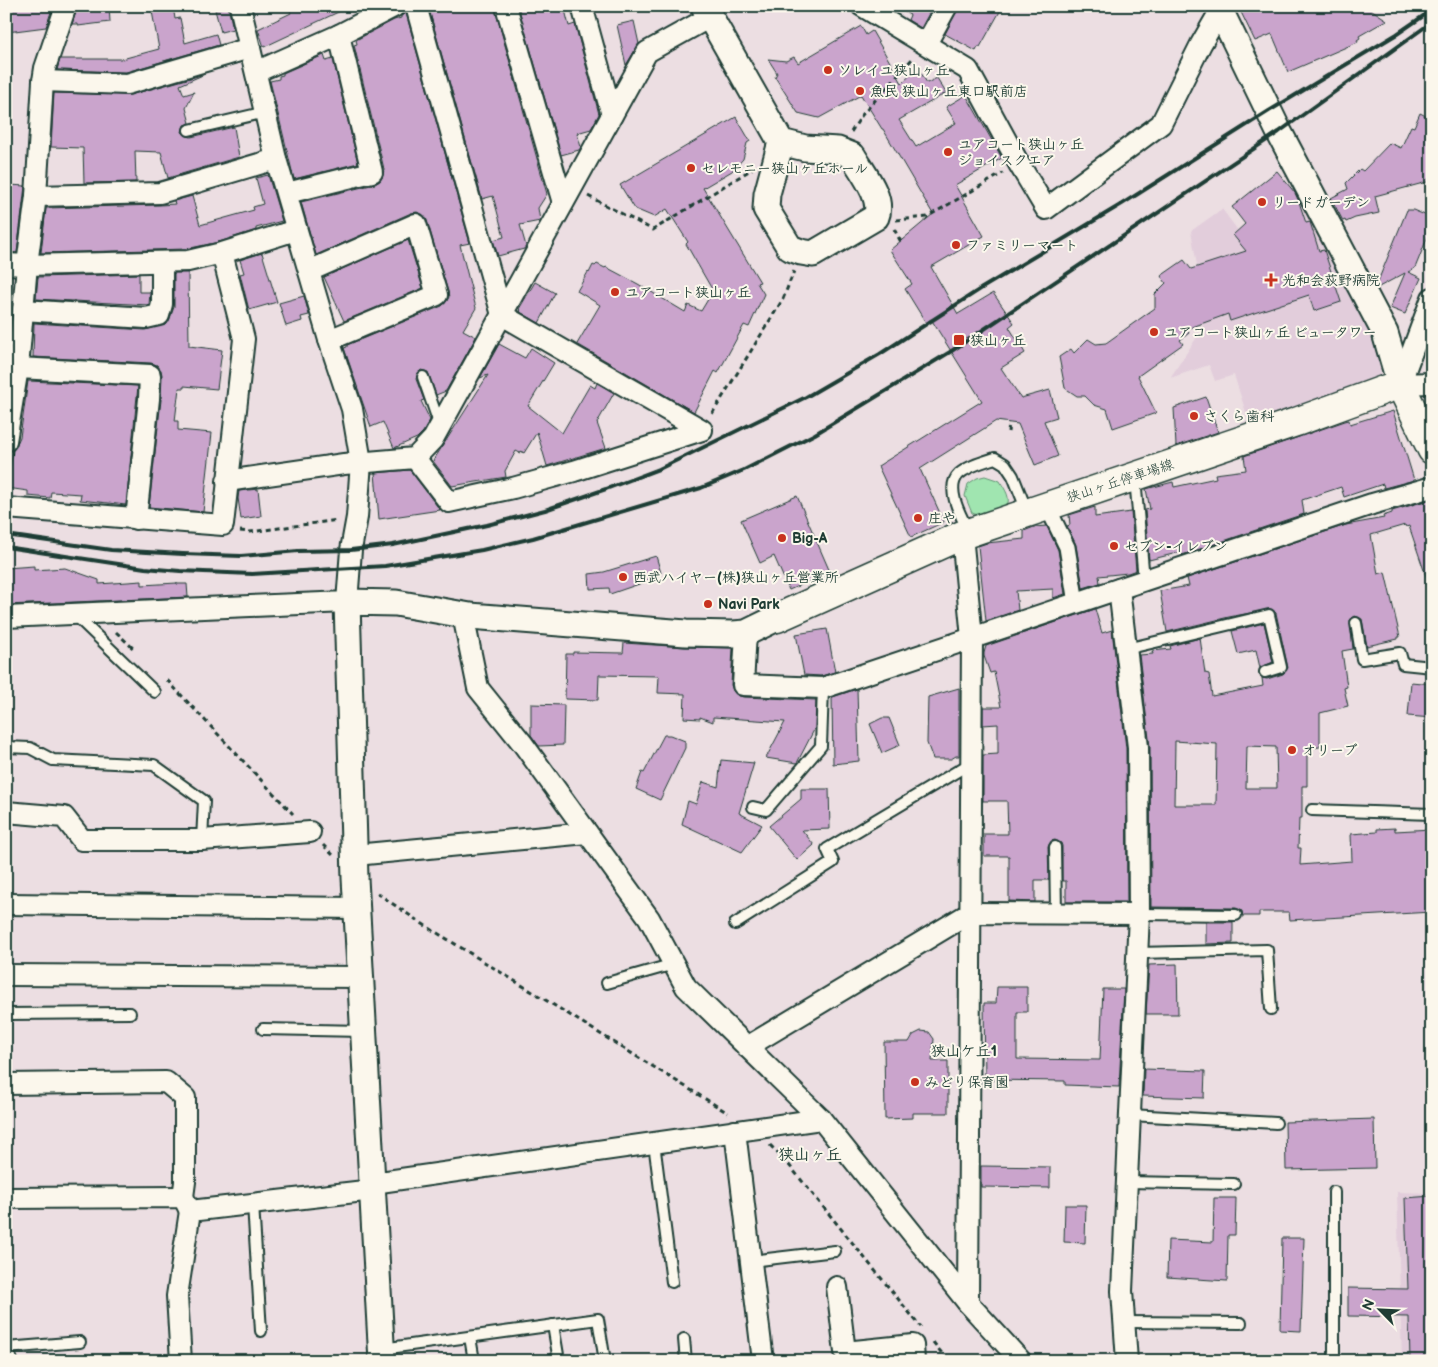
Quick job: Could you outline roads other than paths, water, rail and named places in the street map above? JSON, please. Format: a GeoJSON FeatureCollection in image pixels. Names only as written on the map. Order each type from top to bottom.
{"type":"FeatureCollection","features":[{"type":"Feature","properties":{"kind":"main road"},"geometry":{"type":"LineString","coordinates":[[1400,384],[1432,450]]}},
{"type":"Feature","properties":{"kind":"main road","name":"狭山ヶ丘停車場線"},"geometry":{"type":"LineString","coordinates":[[778,618],[966,534],[1296,422],[1400,384]]}},
{"type":"Feature","properties":{"kind":"street"},"geometry":{"type":"LineString","coordinates":[[6,441],[18,368],[27,265],[36,196],[43,81],[45,68],[66,6]]}},
{"type":"Feature","properties":{"kind":"street"},"geometry":{"type":"LineString","coordinates":[[240,6],[276,160],[329,340],[352,409],[360,462],[357,517],[351,550],[347,602],[355,867],[382,1355]]}},
{"type":"Feature","properties":{"kind":"street"},"geometry":{"type":"LineString","coordinates":[[256,72],[339,35],[395,6]]}},
{"type":"Feature","properties":{"kind":"street"},"geometry":{"type":"LineString","coordinates":[[415,458],[449,502],[513,488],[566,473],[702,430],[502,315],[416,6]]}},
{"type":"Feature","properties":{"kind":"street"},"geometry":{"type":"LineString","coordinates":[[506,6],[567,195]]}},
{"type":"Feature","properties":{"kind":"street"},"geometry":{"type":"LineString","coordinates":[[582,6],[612,115]]}},
{"type":"Feature","properties":{"kind":"street"},"geometry":{"type":"LineString","coordinates":[[862,6],[968,70],[1046,210],[1161,124],[1221,8]]}},
{"type":"Feature","properties":{"kind":"street"},"geometry":{"type":"LineString","coordinates":[[926,44],[947,6]]}},
{"type":"Feature","properties":{"kind":"street"},"geometry":{"type":"LineString","coordinates":[[1221,8],[1279,132],[1385,333],[1400,384]]}},
{"type":"Feature","properties":{"kind":"street"},"geometry":{"type":"LineString","coordinates":[[227,481],[360,462],[415,458],[433,439],[647,52],[707,12],[781,142],[767,194],[766,209],[790,248],[813,254],[876,217],[884,216],[877,198],[853,156],[838,150],[805,148],[781,142]]}},
{"type":"Feature","properties":{"kind":"street"},"geometry":{"type":"LineString","coordinates":[[287,193],[372,172],[339,35]]}},
{"type":"Feature","properties":{"kind":"street"},"geometry":{"type":"LineString","coordinates":[[43,81],[127,84],[250,48]]}},
{"type":"Feature","properties":{"kind":"street"},"geometry":{"type":"LineString","coordinates":[[36,196],[160,193],[276,160]]}},
{"type":"Feature","properties":{"kind":"street"},"geometry":{"type":"LineString","coordinates":[[309,271],[416,224],[438,295],[329,340]]}},
{"type":"Feature","properties":{"kind":"street"},"geometry":{"type":"LineString","coordinates":[[6,264],[188,262],[296,230]]}},
{"type":"Feature","properties":{"kind":"street"},"geometry":{"type":"LineString","coordinates":[[6,508],[223,526],[244,339],[222,253]]}},
{"type":"Feature","properties":{"kind":"street"},"geometry":{"type":"LineString","coordinates":[[24,310],[146,318],[159,315],[162,304],[162,262]]}},
{"type":"Feature","properties":{"kind":"street"},"geometry":{"type":"LineString","coordinates":[[1400,384],[1432,298]]}},
{"type":"Feature","properties":{"kind":"street"},"geometry":{"type":"LineString","coordinates":[[18,368],[150,375],[136,519]]}},
{"type":"Feature","properties":{"kind":"street"},"geometry":{"type":"LineString","coordinates":[[1400,384],[1432,383]]}},
{"type":"Feature","properties":{"kind":"street"},"geometry":{"type":"LineString","coordinates":[[746,633],[744,685],[823,688],[1372,504],[1432,487]]}},
{"type":"Feature","properties":{"kind":"street"},"geometry":{"type":"LineString","coordinates":[[1037,509],[1067,547],[1076,603]]}},
{"type":"Feature","properties":{"kind":"street"},"geometry":{"type":"LineString","coordinates":[[966,534],[972,638],[968,1303]]}},
{"type":"Feature","properties":{"kind":"street"},"geometry":{"type":"LineString","coordinates":[[1119,589],[1138,747],[1137,953],[1122,1291],[1127,1361]]}},
{"type":"Feature","properties":{"kind":"street"},"geometry":{"type":"LineString","coordinates":[[6,617],[98,614],[151,609],[347,602],[396,603],[463,615],[686,633],[733,634],[746,633],[778,618]]}},
{"type":"Feature","properties":{"kind":"street"},"geometry":{"type":"LineString","coordinates":[[463,615],[478,688],[524,744],[649,918],[686,987],[821,1119],[968,1303],[1021,1361]]}},
{"type":"Feature","properties":{"kind":"street"},"geometry":{"type":"LineString","coordinates":[[6,812],[64,817],[82,840],[202,840],[310,832]]}},
{"type":"Feature","properties":{"kind":"street"},"geometry":{"type":"LineString","coordinates":[[355,867],[587,833]]}},
{"type":"Feature","properties":{"kind":"street"},"geometry":{"type":"LineString","coordinates":[[6,904],[357,908]]}},
{"type":"Feature","properties":{"kind":"street"},"geometry":{"type":"LineString","coordinates":[[747,1047],[970,913],[1056,912],[1138,914]]}},
{"type":"Feature","properties":{"kind":"street"},"geometry":{"type":"LineString","coordinates":[[6,975],[361,977]]}},
{"type":"Feature","properties":{"kind":"street"},"geometry":{"type":"LineString","coordinates":[[6,1084],[166,1082],[184,1098],[187,1204],[177,1296],[181,1361]]}},
{"type":"Feature","properties":{"kind":"street"},"geometry":{"type":"LineString","coordinates":[[6,1198],[187,1204],[253,1204],[821,1119]]}},
{"type":"Feature","properties":{"kind":"street"},"geometry":{"type":"LineString","coordinates":[[735,1131],[763,1361]]}},
{"type":"Feature","properties":{"kind":"street"},"geometry":{"type":"LineString","coordinates":[[837,1287],[846,1357],[912,1345],[914,1361]]}},
{"type":"Feature","properties":{"kind":"lane"},"geometry":{"type":"LineString","coordinates":[[189,130],[266,112]]}},
{"type":"Feature","properties":{"kind":"lane"},"geometry":{"type":"LineString","coordinates":[[423,377],[440,426]]}},
{"type":"Feature","properties":{"kind":"lane"},"geometry":{"type":"LineString","coordinates":[[966,534],[956,505],[953,488],[958,475],[994,458],[1005,464],[1037,509]]}},
{"type":"Feature","properties":{"kind":"lane"},"geometry":{"type":"LineString","coordinates":[[1135,477],[1144,580]]}},
{"type":"Feature","properties":{"kind":"lane"},"geometry":{"type":"LineString","coordinates":[[73,614],[155,692]]}},
{"type":"Feature","properties":{"kind":"lane"},"geometry":{"type":"LineString","coordinates":[[1126,649],[1269,615],[1281,668],[1265,672]]}},
{"type":"Feature","properties":{"kind":"lane"},"geometry":{"type":"LineString","coordinates":[[1356,623],[1362,659],[1400,653],[1403,664],[1432,667]]}},
{"type":"Feature","properties":{"kind":"lane"},"geometry":{"type":"LineString","coordinates":[[753,807],[766,810],[821,746],[823,688]]}},
{"type":"Feature","properties":{"kind":"lane"},"geometry":{"type":"LineString","coordinates":[[6,747],[30,748],[53,760],[154,765],[204,801],[202,840]]}},
{"type":"Feature","properties":{"kind":"lane"},"geometry":{"type":"LineString","coordinates":[[735,924],[833,862],[827,849],[971,763]]}},
{"type":"Feature","properties":{"kind":"lane"},"geometry":{"type":"LineString","coordinates":[[1312,810],[1432,814]]}},
{"type":"Feature","properties":{"kind":"lane"},"geometry":{"type":"LineString","coordinates":[[1055,847],[1056,912]]}},
{"type":"Feature","properties":{"kind":"lane"},"geometry":{"type":"LineString","coordinates":[[1138,914],[1236,915]]}},
{"type":"Feature","properties":{"kind":"lane"},"geometry":{"type":"LineString","coordinates":[[1137,953],[1267,950],[1271,1009]]}},
{"type":"Feature","properties":{"kind":"lane"},"geometry":{"type":"LineString","coordinates":[[608,983],[674,964]]}},
{"type":"Feature","properties":{"kind":"lane"},"geometry":{"type":"LineString","coordinates":[[6,1014],[130,1013]]}},
{"type":"Feature","properties":{"kind":"lane"},"geometry":{"type":"LineString","coordinates":[[263,1029],[364,1031]]}},
{"type":"Feature","properties":{"kind":"lane"},"geometry":{"type":"LineString","coordinates":[[1130,1115],[1276,1123]]}},
{"type":"Feature","properties":{"kind":"lane"},"geometry":{"type":"LineString","coordinates":[[654,1143],[672,1282]]}},
{"type":"Feature","properties":{"kind":"lane"},"geometry":{"type":"LineString","coordinates":[[1127,1182],[1234,1184]]}},
{"type":"Feature","properties":{"kind":"lane"},"geometry":{"type":"LineString","coordinates":[[1334,1192],[1334,1361]]}},
{"type":"Feature","properties":{"kind":"lane"},"geometry":{"type":"LineString","coordinates":[[253,1204],[261,1331]]}},
{"type":"Feature","properties":{"kind":"lane"},"geometry":{"type":"LineString","coordinates":[[751,1261],[835,1251]]}},
{"type":"Feature","properties":{"kind":"lane"},"geometry":{"type":"LineString","coordinates":[[382,1355],[470,1337],[598,1319],[605,1361]]}},
{"type":"Feature","properties":{"kind":"lane"},"geometry":{"type":"LineString","coordinates":[[1124,1322],[1241,1324]]}},
{"type":"Feature","properties":{"kind":"lane"},"geometry":{"type":"LineString","coordinates":[[553,1326],[559,1361]]}},
{"type":"Feature","properties":{"kind":"lane"},"geometry":{"type":"LineString","coordinates":[[470,1337],[474,1361]]}},
{"type":"Feature","properties":{"kind":"lane"},"geometry":{"type":"LineString","coordinates":[[684,1340],[686,1361]]}},
{"type":"Feature","properties":{"kind":"lane"},"geometry":{"type":"LineString","coordinates":[[6,1348],[80,1342]]}},
{"type":"Feature","properties":{"kind":"railway"},"geometry":{"type":"LineString","coordinates":[[6,535],[111,550],[183,554],[241,556],[298,551],[351,550],[393,545],[487,525],[545,510],[606,489],[659,469],[806,397],[880,354],[982,288],[1122,204],[1269,111],[1397,34],[1432,10]]}},
{"type":"Feature","properties":{"kind":"railway"},"geometry":{"type":"LineString","coordinates":[[6,547],[145,568],[180,571],[252,574],[385,566],[482,550],[533,538],[701,488],[744,470],[815,434],[950,352],[1279,132],[1432,22]]}},
{"type":"Feature","properties":{"kind":"place","name":"ソレイユ狭山ヶ丘"},"geometry":{"type":"Point","coordinates":[828,70]}},
{"type":"Feature","properties":{"kind":"place","name":"魚民 狭山ヶ丘東口駅前店"},"geometry":{"type":"Point","coordinates":[860,91]}},
{"type":"Feature","properties":{"kind":"place","name":"ユアコート狭山ヶ丘 ジョイスクエア"},"geometry":{"type":"Point","coordinates":[948,152]}},
{"type":"Feature","properties":{"kind":"place","name":"セレモニー狭山ヶ丘ホール"},"geometry":{"type":"Point","coordinates":[691,168]}},
{"type":"Feature","properties":{"kind":"place","name":"リードガーデン"},"geometry":{"type":"Point","coordinates":[1262,202]}},
{"type":"Feature","properties":{"kind":"place","name":"ファミリーマート"},"geometry":{"type":"Point","coordinates":[956,245]}},
{"type":"Feature","properties":{"kind":"place","name":"光和会荻野病院"},"geometry":{"type":"Point","coordinates":[1271,280]}},
{"type":"Feature","properties":{"kind":"place","name":"ユアコート狭山ヶ丘"},"geometry":{"type":"Point","coordinates":[615,292]}},
{"type":"Feature","properties":{"kind":"place","name":"ユアコート狭山ヶ丘 ビュータワー"},"geometry":{"type":"Point","coordinates":[1154,332]}},
{"type":"Feature","properties":{"kind":"place","name":"狭山ヶ丘"},"geometry":{"type":"Point","coordinates":[959,340]}},
{"type":"Feature","properties":{"kind":"place","name":"さくら歯科"},"geometry":{"type":"Point","coordinates":[1194,416]}},
{"type":"Feature","properties":{"kind":"place","name":"庄や"},"geometry":{"type":"Point","coordinates":[918,518]}},
{"type":"Feature","properties":{"kind":"place","name":"Big-A"},"geometry":{"type":"Point","coordinates":[782,538]}},
{"type":"Feature","properties":{"kind":"place","name":"セブン-イレブン"},"geometry":{"type":"Point","coordinates":[1114,546]}},
{"type":"Feature","properties":{"kind":"place","name":"西武ハイヤー(株)狭山ヶ丘営業所"},"geometry":{"type":"Point","coordinates":[623,577]}},
{"type":"Feature","properties":{"kind":"place","name":"Navi Park"},"geometry":{"type":"Point","coordinates":[708,604]}},
{"type":"Feature","properties":{"kind":"place","name":"オリーブ"},"geometry":{"type":"Point","coordinates":[1292,750]}},
{"type":"Feature","properties":{"kind":"place","name":"みどり保育園"},"geometry":{"type":"Point","coordinates":[915,1082]}},
{"type":"Feature","properties":{"kind":"district","name":"狭山ケ丘1"},"geometry":{"type":"Point","coordinates":[964,1051]}},
{"type":"Feature","properties":{"kind":"district","name":"狭山ヶ丘"},"geometry":{"type":"Point","coordinates":[810,1155]}}]}
